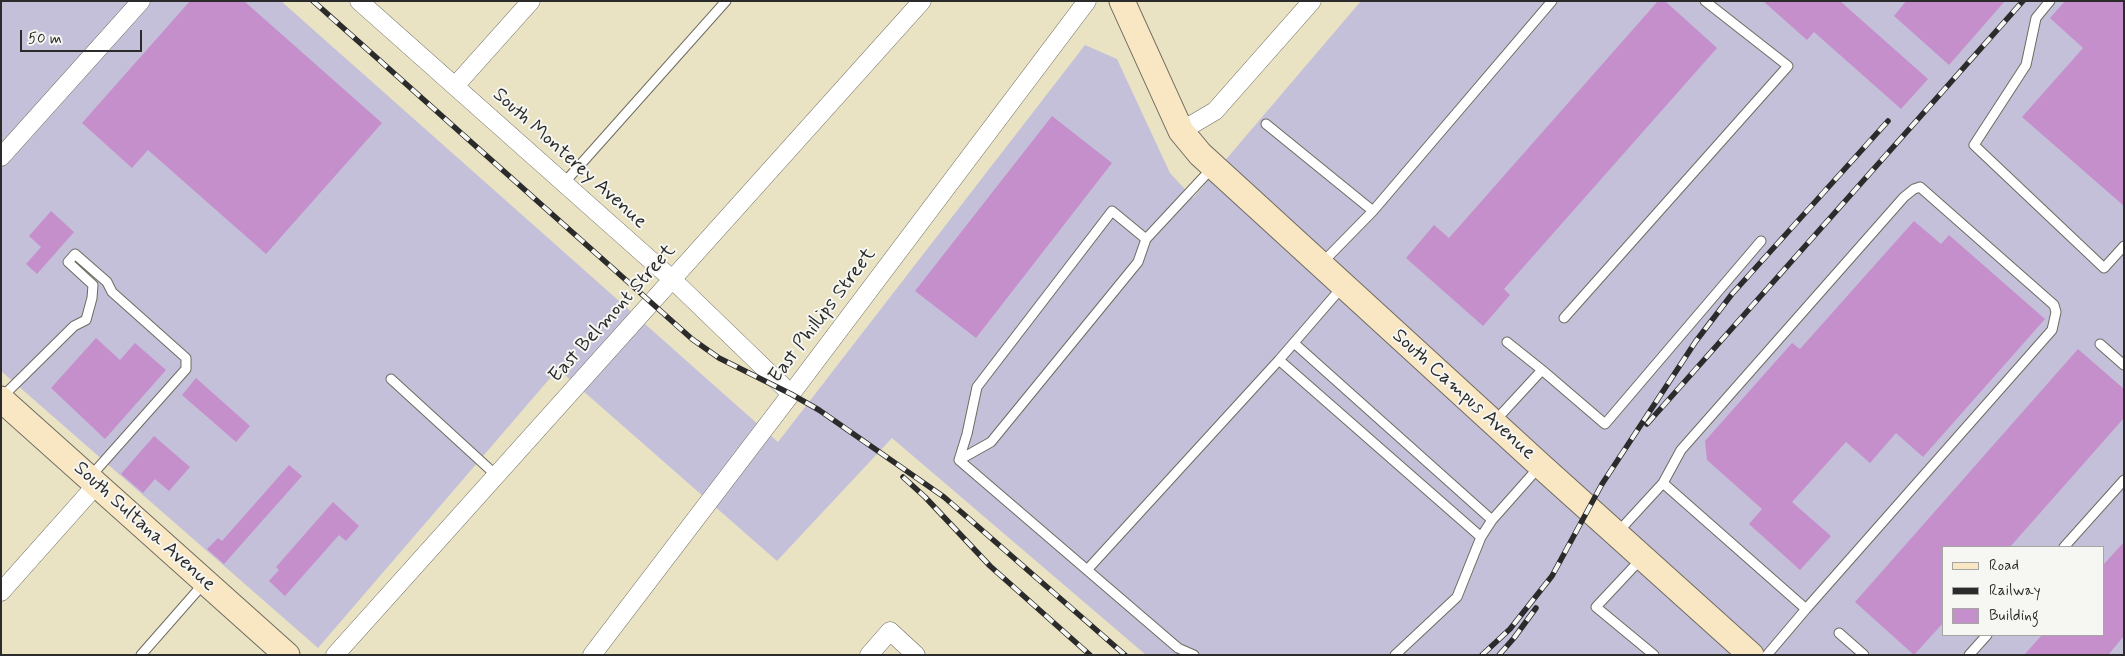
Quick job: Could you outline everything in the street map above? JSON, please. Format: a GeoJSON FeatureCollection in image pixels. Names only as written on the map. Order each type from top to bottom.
{"type":"FeatureCollection","features":[{"type":"Feature","properties":{"kind":"street"},"geometry":{"type":"LineString","coordinates":[[1,157],[141,1]]}},
{"type":"Feature","properties":{"kind":"street","name":"South Monterey Avenue"},"geometry":{"type":"LineString","coordinates":[[359,1],[673,280],[791,394]]}},
{"type":"Feature","properties":{"kind":"street"},"geometry":{"type":"LineString","coordinates":[[455,86],[531,1]]}},
{"type":"Feature","properties":{"kind":"street","name":"East Belmont Street"},"geometry":{"type":"LineString","coordinates":[[335,655],[922,1]]}},
{"type":"Feature","properties":{"kind":"street","name":"East Phillips Street"},"geometry":{"type":"LineString","coordinates":[[592,655],[1086,1]]}},
{"type":"Feature","properties":{"kind":"street","name":"South Campus Avenue"},"geometry":{"type":"LineString","coordinates":[[1122,1],[1181,131],[1213,167],[1751,655]]}},
{"type":"Feature","properties":{"kind":"street"},"geometry":{"type":"LineString","coordinates":[[1181,131],[1215,111],[1312,1]]}},
{"type":"Feature","properties":{"kind":"street","name":"South Sultana Avenue"},"geometry":{"type":"LineString","coordinates":[[1,398],[287,655]]}},
{"type":"Feature","properties":{"kind":"street"},"geometry":{"type":"LineString","coordinates":[[1,592],[94,481]]}},
{"type":"Feature","properties":{"kind":"street"},"geometry":{"type":"LineString","coordinates":[[869,655],[890,632],[916,655]]}},
{"type":"Feature","properties":{"kind":"lane"},"geometry":{"type":"LineString","coordinates":[[564,183],[726,1]]}},
{"type":"Feature","properties":{"kind":"lane"},"geometry":{"type":"LineString","coordinates":[[1320,265],[1372,211],[1552,1]]}},
{"type":"Feature","properties":{"kind":"lane"},"geometry":{"type":"LineString","coordinates":[[1564,318],[1788,66],[1705,1]]}},
{"type":"Feature","properties":{"kind":"lane"},"geometry":{"type":"LineString","coordinates":[[2050,1],[2036,18],[2026,64],[1974,145],[2104,268],[2124,246]]}},
{"type":"Feature","properties":{"kind":"lane"},"geometry":{"type":"LineString","coordinates":[[1266,124],[1372,211]]}},
{"type":"Feature","properties":{"kind":"lane"},"geometry":{"type":"LineString","coordinates":[[958,460],[991,442],[1138,262],[1146,239],[1213,167]]}},
{"type":"Feature","properties":{"kind":"lane"},"geometry":{"type":"LineString","coordinates":[[1616,534],[1663,483],[1681,450],[1904,196],[1914,189],[1920,188],[2054,305],[2056,312],[2052,330],[1767,655]]}},
{"type":"Feature","properties":{"kind":"lane"},"geometry":{"type":"LineString","coordinates":[[958,460],[967,434],[977,387],[1112,211],[1146,239]]}},
{"type":"Feature","properties":{"kind":"lane"},"geometry":{"type":"LineString","coordinates":[[1507,342],[1605,424],[1761,241]]}},
{"type":"Feature","properties":{"kind":"lane"},"geometry":{"type":"LineString","coordinates":[[1,398],[74,326],[86,320],[92,298],[93,284],[68,262],[75,254],[107,282],[112,292],[186,358],[186,369],[94,481]]}},
{"type":"Feature","properties":{"kind":"lane"},"geometry":{"type":"LineString","coordinates":[[1087,570],[1279,360],[1343,286]]}},
{"type":"Feature","properties":{"kind":"lane"},"geometry":{"type":"LineString","coordinates":[[1294,343],[1492,520]]}},
{"type":"Feature","properties":{"kind":"lane"},"geometry":{"type":"LineString","coordinates":[[2100,344],[2124,365]]}},
{"type":"Feature","properties":{"kind":"lane"},"geometry":{"type":"LineString","coordinates":[[1279,360],[1481,538]]}},
{"type":"Feature","properties":{"kind":"lane"},"geometry":{"type":"LineString","coordinates":[[1493,423],[1542,370]]}},
{"type":"Feature","properties":{"kind":"lane"},"geometry":{"type":"LineString","coordinates":[[392,379],[497,476]]}},
{"type":"Feature","properties":{"kind":"lane"},"geometry":{"type":"LineString","coordinates":[[958,460],[1178,648],[1194,655]]}},
{"type":"Feature","properties":{"kind":"lane"},"geometry":{"type":"LineString","coordinates":[[1395,655],[1457,597],[1481,538],[1492,520],[1541,466]]}},
{"type":"Feature","properties":{"kind":"lane"},"geometry":{"type":"LineString","coordinates":[[2065,546],[2124,480]]}},
{"type":"Feature","properties":{"kind":"lane"},"geometry":{"type":"LineString","coordinates":[[1663,483],[1806,609]]}},
{"type":"Feature","properties":{"kind":"lane"},"geometry":{"type":"LineString","coordinates":[[1642,557],[1596,606],[1654,655]]}},
{"type":"Feature","properties":{"kind":"lane"},"geometry":{"type":"LineString","coordinates":[[140,655],[206,582]]}},
{"type":"Feature","properties":{"kind":"lane"},"geometry":{"type":"LineString","coordinates":[[1840,633],[1864,655]]}},
{"type":"Feature","properties":{"kind":"lane"},"geometry":{"type":"LineString","coordinates":[[1969,655],[1986,636]]}},
{"type":"Feature","properties":{"kind":"shaded area"},"geometry":{"type":"Polygon","coordinates":[[[1,1],[281,1],[778,442],[1085,45],[1117,59],[1170,173],[1193,198],[1361,1],[2124,1],[2124,655],[1146,655],[892,438],[777,561],[558,369],[318,648],[1,371],[1,1]]]}},
{"type":"Feature","properties":{"kind":"building"},"geometry":{"type":"Polygon","coordinates":[[[190,1],[244,1],[382,123],[266,254],[148,150],[132,168],[82,123],[190,1]]]}},
{"type":"Feature","properties":{"kind":"building"},"geometry":{"type":"Polygon","coordinates":[[[1658,1],[1665,1],[1717,48],[1504,289],[1510,295],[1483,326],[1406,258],[1434,225],[1449,238],[1658,1]]]}},
{"type":"Feature","properties":{"kind":"building"},"geometry":{"type":"Polygon","coordinates":[[[1763,1],[1840,1],[1928,79],[1901,109],[1814,32],[1807,40],[1763,1]]]}},
{"type":"Feature","properties":{"kind":"building"},"geometry":{"type":"Polygon","coordinates":[[[1906,1],[2005,1],[1949,65],[1894,16],[1906,1]]]}},
{"type":"Feature","properties":{"kind":"building"},"geometry":{"type":"Polygon","coordinates":[[[2065,1],[2124,1],[2124,206],[2022,117],[2083,48],[2050,18],[2065,1]]]}},
{"type":"Feature","properties":{"kind":"building"},"geometry":{"type":"Polygon","coordinates":[[[1052,116],[1112,163],[976,338],[915,291],[1052,116]]]}},
{"type":"Feature","properties":{"kind":"building"},"geometry":{"type":"Polygon","coordinates":[[[51,211],[74,232],[37,274],[26,264],[41,247],[29,236],[51,211]]]}},
{"type":"Feature","properties":{"kind":"building"},"geometry":{"type":"Polygon","coordinates":[[[1914,221],[1941,244],[1949,235],[2045,319],[1923,457],[1896,433],[1870,463],[1846,442],[1792,502],[1831,536],[1800,570],[1749,524],[1762,509],[1707,460],[1705,441],[1792,343],[1800,349],[1914,221]]]}},
{"type":"Feature","properties":{"kind":"building"},"geometry":{"type":"Polygon","coordinates":[[[96,338],[120,360],[135,343],[166,370],[105,439],[51,388],[96,338]]]}},
{"type":"Feature","properties":{"kind":"building"},"geometry":{"type":"Polygon","coordinates":[[[2078,349],[2124,389],[2124,418],[2011,546],[1942,546],[1942,624],[1914,655],[1855,602],[2078,349]]]}},
{"type":"Feature","properties":{"kind":"building"},"geometry":{"type":"Polygon","coordinates":[[[196,378],[250,426],[236,442],[182,395],[196,378]]]}},
{"type":"Feature","properties":{"kind":"building"},"geometry":{"type":"Polygon","coordinates":[[[154,436],[190,467],[169,491],[155,479],[143,493],[121,474],[154,436]]]}},
{"type":"Feature","properties":{"kind":"building"},"geometry":{"type":"Polygon","coordinates":[[[289,465],[302,476],[224,564],[207,549],[218,538],[222,541],[289,465]]]}},
{"type":"Feature","properties":{"kind":"building"},"geometry":{"type":"Polygon","coordinates":[[[333,502],[359,526],[346,541],[339,535],[285,596],[269,581],[279,570],[276,567],[333,502]]]}},
{"type":"Feature","properties":{"kind":"building"},"geometry":{"type":"Polygon","coordinates":[[[2124,542],[2124,636],[2108,655],[2024,655],[2041,636],[2105,636],[2105,563],[2124,542]]]}},
{"type":"Feature","properties":{"kind":"railway"},"geometry":{"type":"LineString","coordinates":[[313,1],[692,339],[719,358],[819,410],[944,497],[1125,655]]}},
{"type":"Feature","properties":{"kind":"railway"},"geometry":{"type":"LineString","coordinates":[[1647,424],[2023,1]]}},
{"type":"Feature","properties":{"kind":"railway"},"geometry":{"type":"LineString","coordinates":[[1482,655],[1510,629],[1552,576],[1602,484],[1696,341],[1732,294],[1888,121]]}},
{"type":"Feature","properties":{"kind":"railway"},"geometry":{"type":"LineString","coordinates":[[903,477],[925,497],[990,566],[1090,655]]}},
{"type":"Feature","properties":{"kind":"railway"},"geometry":{"type":"LineString","coordinates":[[1499,655],[1536,608]]}}]}
